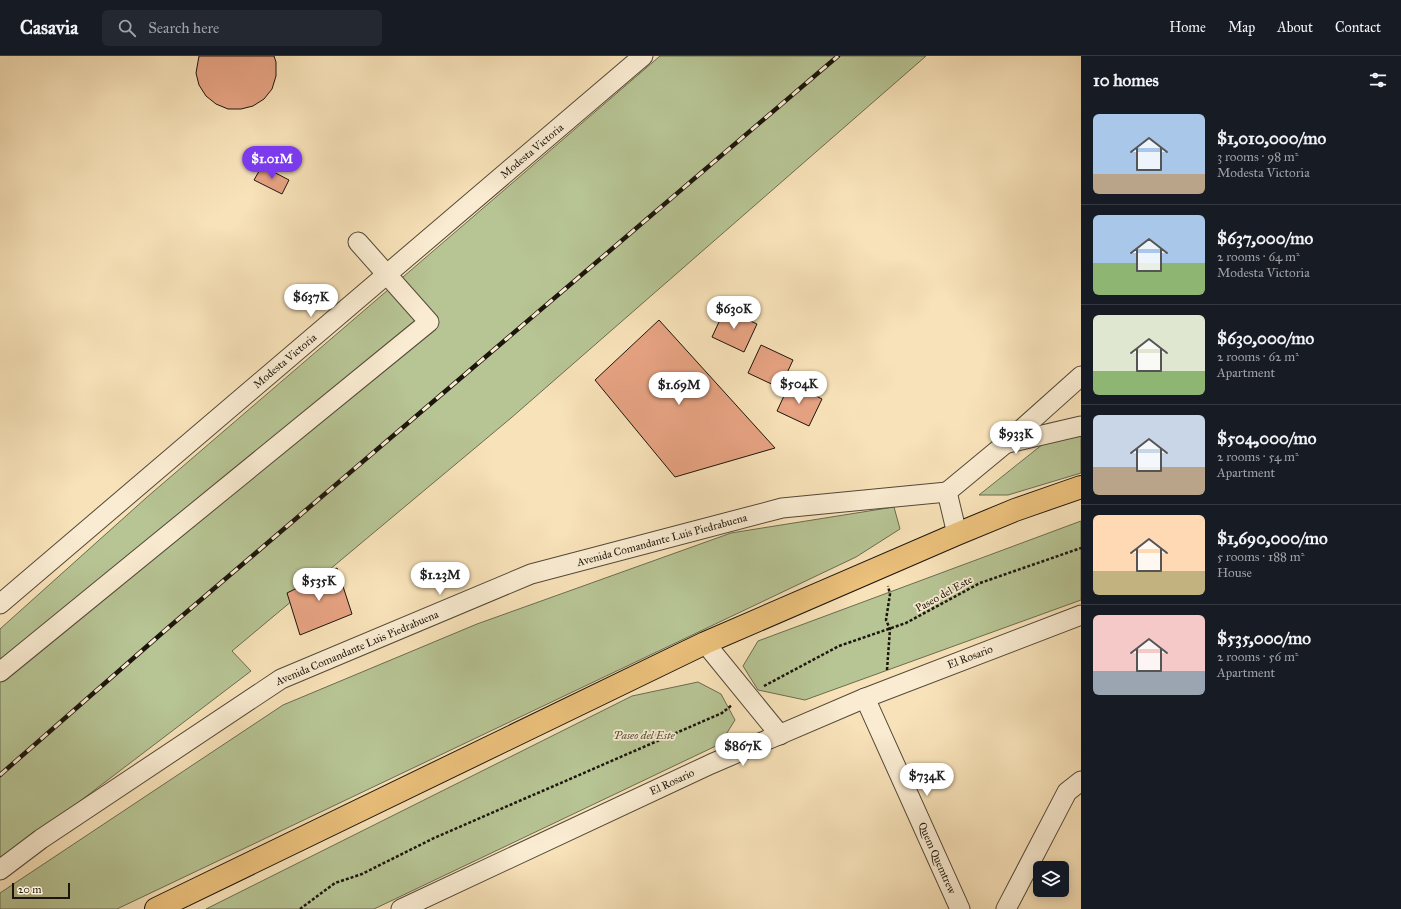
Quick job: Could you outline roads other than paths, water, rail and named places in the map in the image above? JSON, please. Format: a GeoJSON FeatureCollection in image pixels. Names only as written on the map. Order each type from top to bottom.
{"type":"FeatureCollection","features":[{"type":"Feature","properties":{"kind":"main road"},"geometry":{"type":"LineString","coordinates":[[156,909],[704,643],[1015,510],[1081,487]]}},
{"type":"Feature","properties":{"kind":"street","name":"Modesta Victoria"},"geometry":{"type":"LineString","coordinates":[[0,604],[643,56]]}},
{"type":"Feature","properties":{"kind":"street"},"geometry":{"type":"LineString","coordinates":[[0,672],[429,322],[358,242]]}},
{"type":"Feature","properties":{"kind":"street"},"geometry":{"type":"LineString","coordinates":[[957,534],[947,492],[1005,444],[1081,376]]}},
{"type":"Feature","properties":{"kind":"street"},"geometry":{"type":"LineString","coordinates":[[1005,444],[1081,426]]}},
{"type":"Feature","properties":{"kind":"street","name":"Avenida Comandante Luis Piedrabuena"},"geometry":{"type":"LineString","coordinates":[[0,870],[47,834],[281,679],[531,574],[782,508],[947,492]]}},
{"type":"Feature","properties":{"kind":"street","name":"El Rosario"},"geometry":{"type":"LineString","coordinates":[[401,909],[711,764],[864,698],[1081,615]]}},
{"type":"Feature","properties":{"kind":"street"},"geometry":{"type":"LineString","coordinates":[[704,643],[780,735]]}},
{"type":"Feature","properties":{"kind":"street","name":"Quem Quemtrew"},"geometry":{"type":"LineString","coordinates":[[864,698],[960,909]]}},
{"type":"Feature","properties":{"kind":"street"},"geometry":{"type":"LineString","coordinates":[[1006,909],[1067,792],[1081,781]]}},
{"type":"Feature","properties":{"kind":"railway"},"geometry":{"type":"LineString","coordinates":[[0,775],[169,627],[838,56]]}},
{"type":"Feature","properties":{"kind":"park label","name":"Paseo del Este"},"geometry":{"type":"Point","coordinates":[644,735]}}]}
